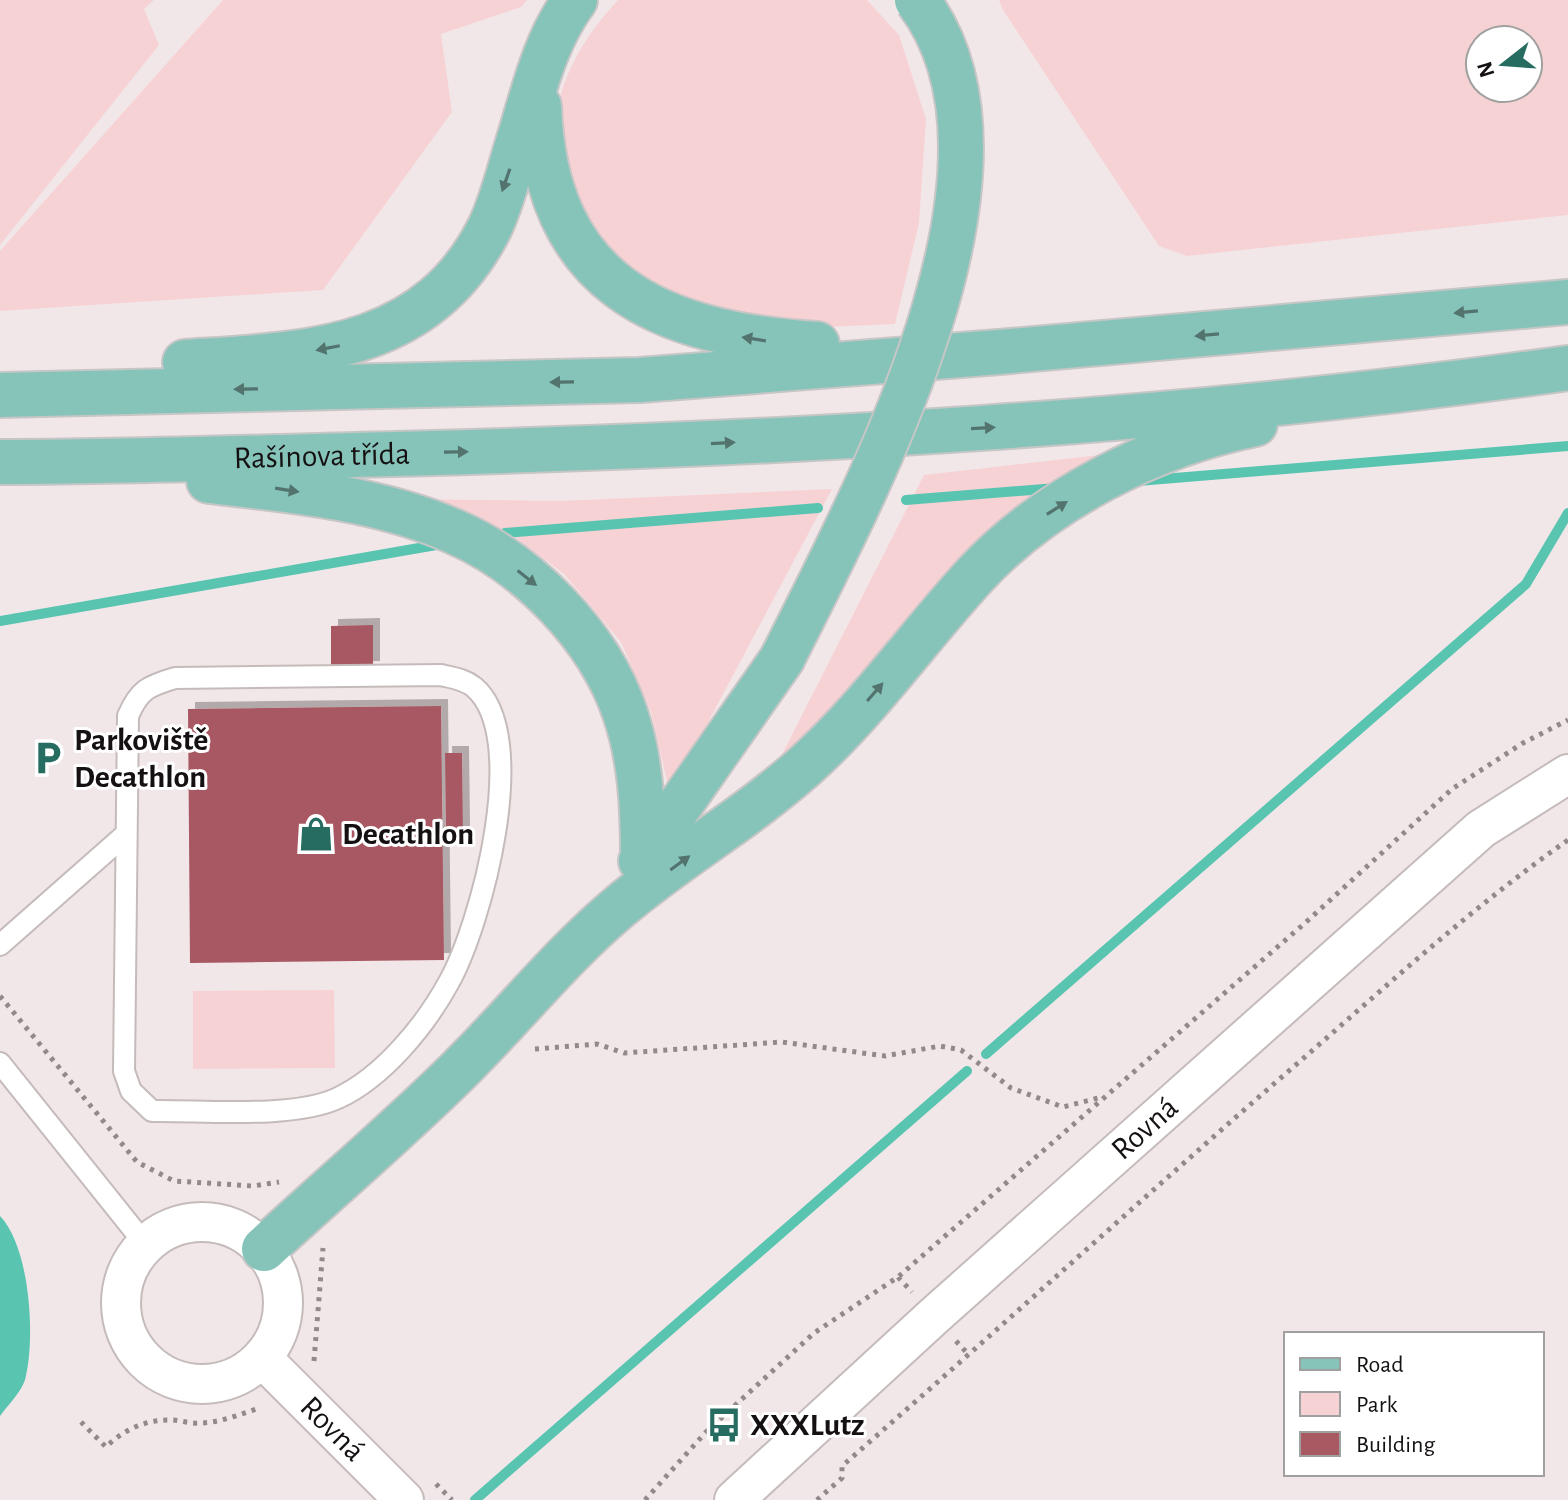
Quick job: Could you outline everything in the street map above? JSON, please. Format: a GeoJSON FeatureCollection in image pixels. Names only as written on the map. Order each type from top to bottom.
{"type":"FeatureCollection","features":[{"type":"Feature","properties":{"kind":"main road"},"geometry":{"type":"LineString","coordinates":[[11,395],[146,365],[325,350],[361,341],[402,322],[437,296],[467,265],[491,226],[551,36],[575,0]]}},
{"type":"Feature","properties":{"kind":"main road"},"geometry":{"type":"LineString","coordinates":[[617,909],[643,858],[782,659],[850,521],[901,407],[944,270],[961,156],[959,103],[947,52],[917,0]]}},
{"type":"Feature","properties":{"kind":"main road"},"geometry":{"type":"LineString","coordinates":[[538,79],[545,171],[559,209],[588,258],[642,303],[671,318],[715,332],[759,341],[999,352]]}},
{"type":"Feature","properties":{"kind":"main road"},"geometry":{"type":"LineString","coordinates":[[11,395],[640,380],[1568,302]]}},
{"type":"Feature","properties":{"kind":"main road"},"geometry":{"type":"LineString","coordinates":[[264,1249],[457,1072],[617,909],[757,807],[808,764],[858,712],[977,573],[1040,518],[1131,466],[1186,443],[1244,427],[1437,387],[1568,368]]}},
{"type":"Feature","properties":{"kind":"main road","name":"Rašínova třída"},"geometry":{"type":"LineString","coordinates":[[0,462],[646,448],[1000,427],[1437,387]]}},
{"type":"Feature","properties":{"kind":"main road"},"geometry":{"type":"LineString","coordinates":[[43,462],[274,488],[356,502],[455,531],[497,555],[538,586],[570,620],[603,666],[625,712],[636,757],[643,798],[643,858]]}},
{"type":"Feature","properties":{"kind":"street","name":"Rovná"},"geometry":{"type":"LineString","coordinates":[[734,1500],[934,1316],[1481,829],[1568,774]]}},
{"type":"Feature","properties":{"kind":"street"},"geometry":{"type":"LineString","coordinates":[[192,1221],[219,1223],[244,1232],[264,1249],[280,1281],[283,1316],[276,1339],[262,1358],[243,1373],[221,1382],[197,1384],[173,1379],[152,1367],[134,1347],[122,1321],[121,1294],[129,1267],[145,1244],[167,1229],[192,1221]]}},
{"type":"Feature","properties":{"kind":"street","name":"Rovná"},"geometry":{"type":"LineString","coordinates":[[262,1358],[404,1500]]}},
{"type":"Feature","properties":{"kind":"lane"},"geometry":{"type":"LineString","coordinates":[[0,945],[126,834],[128,716],[136,696],[155,684],[175,678],[441,675],[464,680],[477,689],[492,711],[500,770],[495,837],[470,933],[449,982],[409,1041],[358,1087],[309,1109],[152,1111],[131,1091],[124,1071],[126,834]]}},
{"type":"Feature","properties":{"kind":"lane"},"geometry":{"type":"LineString","coordinates":[[0,1063],[145,1244]]}},
{"type":"Feature","properties":{"kind":"path"},"geometry":{"type":"LineString","coordinates":[[645,1500],[706,1432],[814,1333],[898,1277],[1305,923],[1452,789],[1523,743],[1568,720]]}},
{"type":"Feature","properties":{"kind":"path"},"geometry":{"type":"LineString","coordinates":[[817,1500],[842,1478],[842,1466],[1162,1181],[1384,989],[1534,864],[1568,840]]}},
{"type":"Feature","properties":{"kind":"path"},"geometry":{"type":"LineString","coordinates":[[0,996],[39,1039],[137,1162],[174,1181],[253,1186],[289,1180],[333,1227],[323,1246],[317,1345],[312,1359]]}},
{"type":"Feature","properties":{"kind":"path"},"geometry":{"type":"LineString","coordinates":[[531,1050],[546,1045],[597,1044],[624,1053],[782,1042],[885,1056],[940,1046],[961,1050],[1011,1088],[1063,1107],[1103,1097]]}},
{"type":"Feature","properties":{"kind":"path"},"geometry":{"type":"LineString","coordinates":[[898,1277],[911,1291]]}},
{"type":"Feature","properties":{"kind":"path"},"geometry":{"type":"LineString","coordinates":[[81,1422],[106,1447],[120,1433],[168,1420],[209,1422],[261,1407],[271,1418]]}},
{"type":"Feature","properties":{"kind":"path"},"geometry":{"type":"LineString","coordinates":[[447,1494],[452,1500]]}},
{"type":"Feature","properties":{"kind":"green space"},"geometry":{"type":"Polygon","coordinates":[[[0,0],[154,0],[144,9],[159,45],[0,245],[0,0]]]}},
{"type":"Feature","properties":{"kind":"green space"},"geometry":{"type":"Polygon","coordinates":[[[223,0],[527,0],[521,7],[441,34],[452,112],[323,290],[0,311],[0,251],[223,0]]]}},
{"type":"Feature","properties":{"kind":"green space"},"geometry":{"type":"Polygon","coordinates":[[[618,0],[867,0],[899,35],[926,119],[919,223],[895,324],[798,328],[726,320],[703,313],[660,290],[619,264],[606,250],[581,210],[571,186],[558,139],[557,117],[564,84],[576,58],[591,33],[618,0]]]}},
{"type":"Feature","properties":{"kind":"green space"},"geometry":{"type":"Polygon","coordinates":[[[999,0],[1568,0],[1568,215],[1187,256],[1159,246],[999,0]]]}},
{"type":"Feature","properties":{"kind":"green space"},"geometry":{"type":"Polygon","coordinates":[[[1118,453],[822,735],[769,780],[924,475],[1118,453]]]}},
{"type":"Feature","properties":{"kind":"green space"},"geometry":{"type":"Polygon","coordinates":[[[832,489],[670,794],[651,712],[621,642],[564,574],[507,531],[401,499],[561,501],[832,489]]]}},
{"type":"Feature","properties":{"kind":"green space"},"geometry":{"type":"Polygon","coordinates":[[[334,990],[335,1068],[193,1069],[193,991],[334,990]]]}},
{"type":"Feature","properties":{"kind":"shaded area"},"geometry":{"type":"Polygon","coordinates":[[[0,1216],[10,1230],[24,1270],[30,1341],[25,1380],[0,1416],[0,1216]]]}},
{"type":"Feature","properties":{"kind":"building"},"geometry":{"type":"Polygon","coordinates":[[[373,625],[373,668],[331,669],[331,626],[373,625]]]}},
{"type":"Feature","properties":{"kind":"building","name":"Decathlon"},"geometry":{"type":"Polygon","coordinates":[[[441,706],[444,960],[190,963],[188,709],[441,706]]]}},
{"type":"Feature","properties":{"kind":"building"},"geometry":{"type":"Polygon","coordinates":[[[445,753],[462,753],[463,833],[446,833],[445,753]]]}},
{"type":"Feature","properties":{"kind":"waterway"},"geometry":{"type":"LineString","coordinates":[[1138,481],[1568,446]]}},
{"type":"Feature","properties":{"kind":"waterway"},"geometry":{"type":"LineString","coordinates":[[906,500],[1056,488]]}},
{"type":"Feature","properties":{"kind":"waterway"},"geometry":{"type":"LineString","coordinates":[[505,533],[818,508]]}},
{"type":"Feature","properties":{"kind":"waterway"},"geometry":{"type":"LineString","coordinates":[[986,1054],[1526,584],[1568,513]]}},
{"type":"Feature","properties":{"kind":"waterway"},"geometry":{"type":"LineString","coordinates":[[0,621],[442,544]]}},
{"type":"Feature","properties":{"kind":"waterway"},"geometry":{"type":"LineString","coordinates":[[475,1500],[967,1071]]}},
{"type":"Feature","properties":{"kind":"place","name":"Parkoviště Decathlon"},"geometry":{"type":"Point","coordinates":[48,758]}},
{"type":"Feature","properties":{"kind":"place","name":"Decathlon"},"geometry":{"type":"Point","coordinates":[316,834]}},
{"type":"Feature","properties":{"kind":"place","name":"XXXLutz"},"geometry":{"type":"Point","coordinates":[724,1425]}}]}
